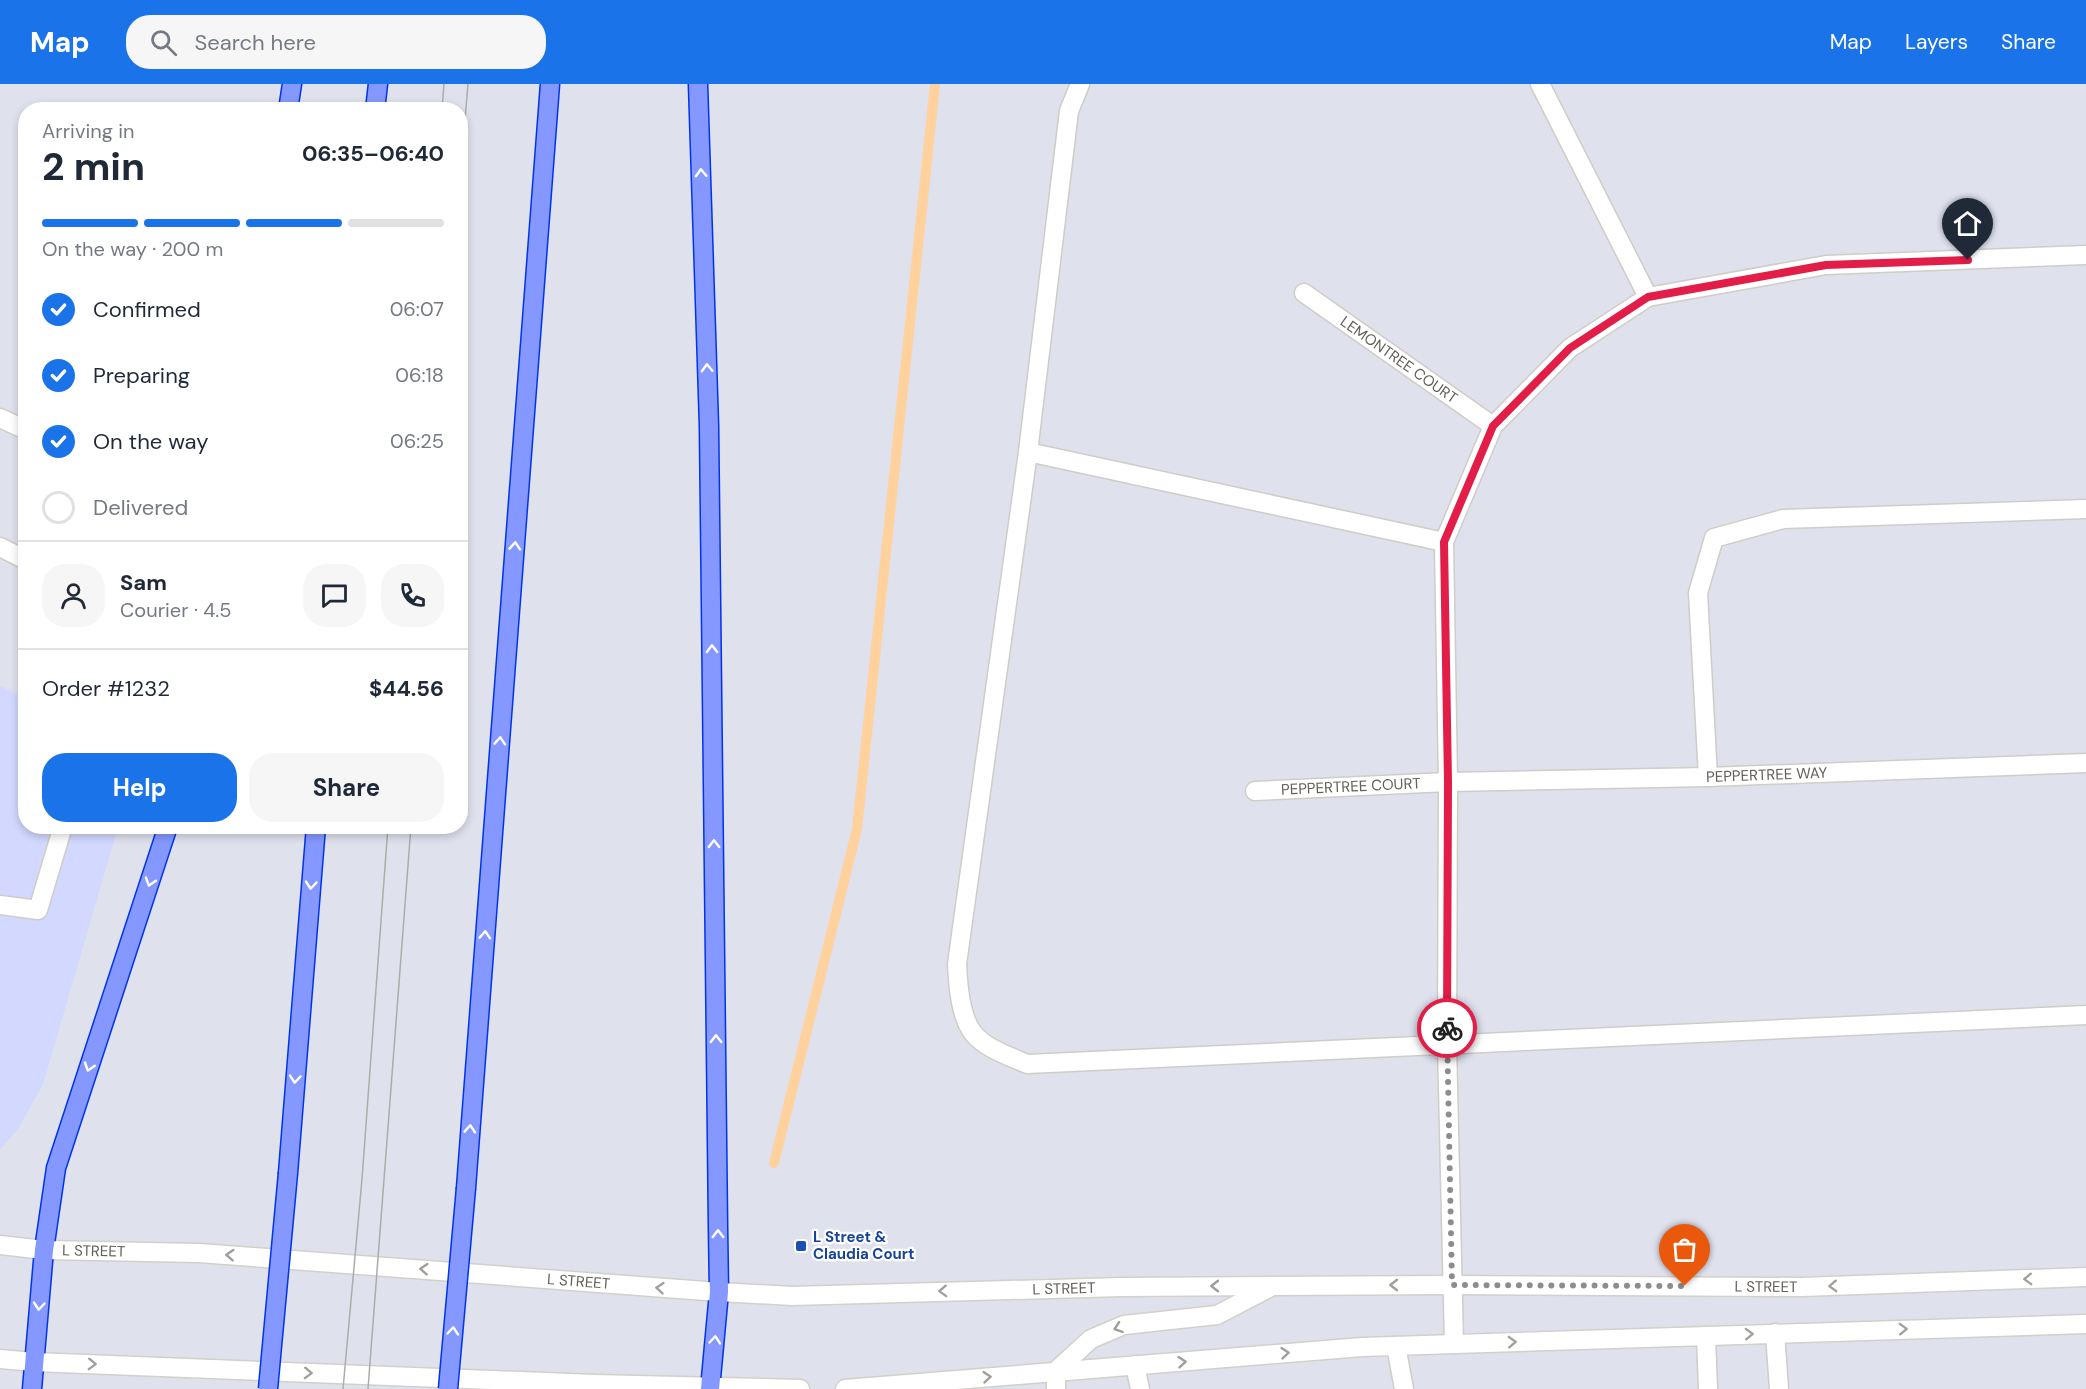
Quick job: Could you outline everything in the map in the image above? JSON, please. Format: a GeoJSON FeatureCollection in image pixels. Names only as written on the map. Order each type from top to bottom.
{"type":"FeatureCollection","features":[{"type":"Feature","properties":{"kind":"highway"},"geometry":{"type":"LineString","coordinates":[[289,102],[292,84]]}},
{"type":"Feature","properties":{"kind":"highway"},"geometry":{"type":"LineString","coordinates":[[376,102],[378,84]]}},
{"type":"Feature","properties":{"kind":"highway"},"geometry":{"type":"LineString","coordinates":[[448,1389],[466,1188],[550,84]]}},
{"type":"Feature","properties":{"kind":"highway"},"geometry":{"type":"LineString","coordinates":[[698,84],[709,426],[719,1292],[711,1388]]}},
{"type":"Feature","properties":{"kind":"highway"},"geometry":{"type":"LineString","coordinates":[[32,1389],[44,1250],[56,1168],[165,834]]}},
{"type":"Feature","properties":{"kind":"highway"},"geometry":{"type":"LineString","coordinates":[[268,1389],[315,834]]}},
{"type":"Feature","properties":{"kind":"main road"},"geometry":{"type":"LineString","coordinates":[[1080,84],[1069,111],[1028,452],[957,964],[960,1001],[973,1033],[996,1051],[1027,1064],[2086,1015]]}},
{"type":"Feature","properties":{"kind":"main road"},"geometry":{"type":"LineString","coordinates":[[1540,84],[1648,297]]}},
{"type":"Feature","properties":{"kind":"main road"},"geometry":{"type":"LineString","coordinates":[[1454,1344],[1447,1044],[1448,782],[1444,542],[1493,426],[1570,348],[1648,297],[1826,265],[2086,255]]}},
{"type":"Feature","properties":{"kind":"main road","name":"LEMONTREE COURT"},"geometry":{"type":"LineString","coordinates":[[1304,293],[1493,426]]}},
{"type":"Feature","properties":{"kind":"main road"},"geometry":{"type":"LineString","coordinates":[[0,418],[18,426]]}},
{"type":"Feature","properties":{"kind":"main road"},"geometry":{"type":"LineString","coordinates":[[1028,452],[1444,542]]}},
{"type":"Feature","properties":{"kind":"main road"},"geometry":{"type":"LineString","coordinates":[[1708,777],[1698,594],[1714,538],[1783,519],[2086,509]]}},
{"type":"Feature","properties":{"kind":"main road"},"geometry":{"type":"LineString","coordinates":[[0,547],[18,556]]}},
{"type":"Feature","properties":{"kind":"main road","name":"PEPPERTREE WAY"},"geometry":{"type":"LineString","coordinates":[[1448,782],[1708,777],[2086,763]]}},
{"type":"Feature","properties":{"kind":"main road","name":"PEPPERTREE COURT"},"geometry":{"type":"LineString","coordinates":[[1255,791],[1448,782]]}},
{"type":"Feature","properties":{"kind":"main road"},"geometry":{"type":"LineString","coordinates":[[0,905],[38,909],[61,834]]}},
{"type":"Feature","properties":{"kind":"main road","name":"L STREET"},"geometry":{"type":"LineString","coordinates":[[0,1245],[44,1250],[199,1253],[792,1296],[1001,1289],[1273,1286],[1801,1287],[2086,1277]]}},
{"type":"Feature","properties":{"kind":"main road"},"geometry":{"type":"LineString","coordinates":[[1056,1380],[1091,1339],[1124,1325],[1217,1316],[1273,1286]]}},
{"type":"Feature","properties":{"kind":"main road"},"geometry":{"type":"LineString","coordinates":[[845,1389],[1056,1380],[1135,1365],[1396,1346],[2086,1324]]}},
{"type":"Feature","properties":{"kind":"main road"},"geometry":{"type":"LineString","coordinates":[[1775,1333],[1779,1389]]}},
{"type":"Feature","properties":{"kind":"main road"},"geometry":{"type":"LineString","coordinates":[[1706,1336],[1708,1389]]}},
{"type":"Feature","properties":{"kind":"main road"},"geometry":{"type":"LineString","coordinates":[[1396,1346],[1404,1389]]}},
{"type":"Feature","properties":{"kind":"main road"},"geometry":{"type":"LineString","coordinates":[[0,1359],[711,1388],[800,1389]]}},
{"type":"Feature","properties":{"kind":"main road"},"geometry":{"type":"LineString","coordinates":[[1135,1365],[1140,1389]]}},
{"type":"Feature","properties":{"kind":"shaded area"},"geometry":{"type":"Polygon","coordinates":[[[0,686],[18,695],[18,834],[116,834],[43,1084],[18,1129],[0,1149],[0,686]]]}},
{"type":"Feature","properties":{"kind":"waterway"},"geometry":{"type":"LineString","coordinates":[[774,1163],[857,829],[935,84]]}},
{"type":"Feature","properties":{"kind":"tram line"},"geometry":{"type":"LineString","coordinates":[[443,102],[444,84]]}},
{"type":"Feature","properties":{"kind":"tram line"},"geometry":{"type":"LineString","coordinates":[[466,102],[468,84]]}},
{"type":"Feature","properties":{"kind":"tram line"},"geometry":{"type":"LineString","coordinates":[[343,1389],[362,1179],[387,834]]}},
{"type":"Feature","properties":{"kind":"tram line"},"geometry":{"type":"LineString","coordinates":[[368,1389],[410,834]]}},
{"type":"Feature","properties":{"kind":"way so far"},"geometry":{"type":"LineString","coordinates":[[1447,1028],[1452,1285],[1685,1286]]}},
{"type":"Feature","properties":{"kind":"place","name":"L Street & Claudia Court"},"geometry":{"type":"Point","coordinates":[801,1246]}},
{"type":"Feature","properties":{"kind":"route"},"geometry":{"type":"LineString","coordinates":[[1447,1028],[1448,782],[1444,542],[1493,426],[1570,348],[1648,297],[1826,265],[1968,260]]}}]}
